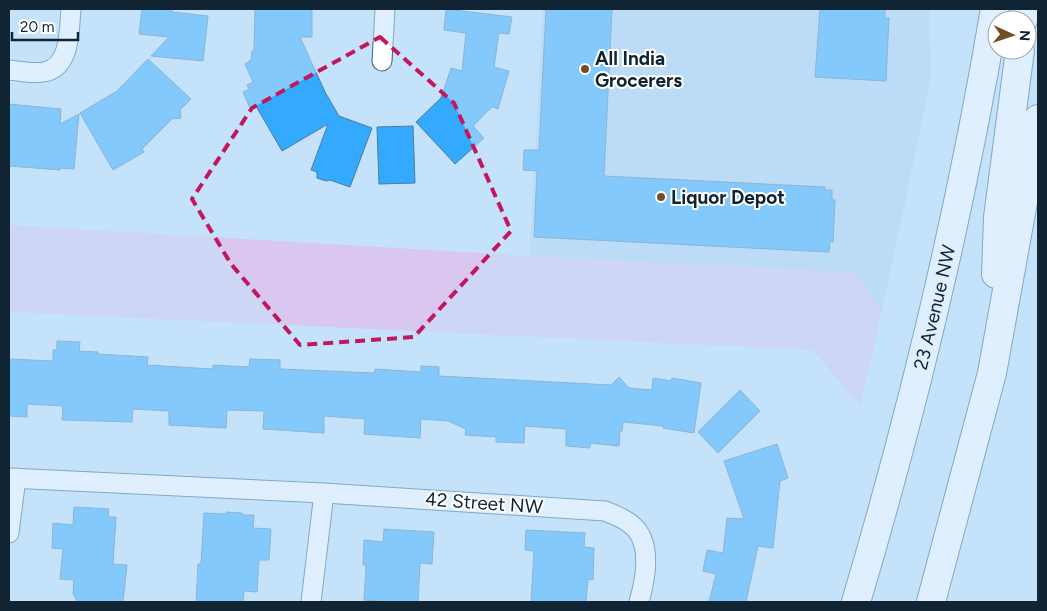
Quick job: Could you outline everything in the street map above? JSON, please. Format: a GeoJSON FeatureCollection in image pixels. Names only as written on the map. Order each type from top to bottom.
{"type":"FeatureCollection","features":[{"type":"Feature","properties":{"kind":"main road"},"geometry":{"type":"LineString","coordinates":[[975,9],[986,65]]}},
{"type":"Feature","properties":{"kind":"main road","name":"23 Avenue NW"},"geometry":{"type":"LineString","coordinates":[[856,602],[882,514],[935,308],[972,138],[995,9]]}},
{"type":"Feature","properties":{"kind":"main road"},"geometry":{"type":"LineString","coordinates":[[992,373],[998,217],[1019,60]]}},
{"type":"Feature","properties":{"kind":"main road"},"geometry":{"type":"LineString","coordinates":[[931,602],[992,373],[1038,119]]}},
{"type":"Feature","properties":{"kind":"street"},"geometry":{"type":"LineString","coordinates":[[9,70],[44,72],[54,69],[60,63],[67,44],[72,9]]}},
{"type":"Feature","properties":{"kind":"street"},"geometry":{"type":"LineString","coordinates":[[382,61],[385,9]]}},
{"type":"Feature","properties":{"kind":"street","name":"42 Street NW"},"geometry":{"type":"LineString","coordinates":[[9,533],[12,478],[324,493],[605,511],[621,517],[637,530],[643,542],[646,574],[639,602]]}},
{"type":"Feature","properties":{"kind":"street"},"geometry":{"type":"LineString","coordinates":[[311,602],[324,493]]}},
{"type":"Feature","properties":{"kind":"highlighted area"},"geometry":{"type":"Polygon","coordinates":[[[380,37],[454,103],[511,231],[414,337],[300,345],[231,264],[192,199],[252,108],[380,37]]]}},
{"type":"Feature","properties":{"kind":"shaded area"},"geometry":{"type":"Polygon","coordinates":[[[543,9],[929,9],[931,79],[882,311],[854,272],[529,256],[543,9]]]}},
{"type":"Feature","properties":{"kind":"shaded area"},"geometry":{"type":"Polygon","coordinates":[[[9,225],[529,256],[855,272],[882,311],[860,406],[813,350],[9,312],[9,225]]]}},
{"type":"Feature","properties":{"kind":"building"},"geometry":{"type":"Polygon","coordinates":[[[142,9],[172,9],[172,12],[208,16],[203,61],[151,56],[169,37],[139,34],[142,9]]]}},
{"type":"Feature","properties":{"kind":"building"},"geometry":{"type":"Polygon","coordinates":[[[255,9],[312,9],[312,37],[300,37],[325,92],[339,116],[372,128],[350,187],[317,178],[317,172],[311,170],[328,124],[282,151],[256,106],[250,108],[243,92],[249,89],[247,85],[253,82],[245,64],[251,60],[252,51],[254,50],[255,9]]]}},
{"type":"Feature","properties":{"kind":"building"},"geometry":{"type":"Polygon","coordinates":[[[446,9],[512,17],[509,34],[499,33],[494,67],[509,71],[498,109],[492,107],[473,126],[484,138],[455,164],[416,122],[441,98],[451,68],[462,71],[466,33],[444,30],[446,9]]]}},
{"type":"Feature","properties":{"kind":"building"},"geometry":{"type":"Polygon","coordinates":[[[546,9],[612,9],[604,176],[825,187],[825,190],[832,190],[832,200],[835,200],[833,242],[830,241],[829,252],[534,237],[537,171],[523,170],[524,150],[539,150],[546,9]]]}},
{"type":"Feature","properties":{"kind":"building"},"geometry":{"type":"Polygon","coordinates":[[[820,9],[885,9],[885,18],[889,18],[886,81],[815,77],[820,9]]]}},
{"type":"Feature","properties":{"kind":"building"},"geometry":{"type":"Polygon","coordinates":[[[148,59],[191,99],[180,110],[181,118],[172,119],[142,149],[144,152],[113,170],[80,113],[117,91],[148,59]]]}},
{"type":"Feature","properties":{"kind":"building"},"geometry":{"type":"Polygon","coordinates":[[[9,104],[61,109],[60,124],[79,114],[74,169],[60,168],[60,170],[9,166],[9,104]]]}},
{"type":"Feature","properties":{"kind":"building"},"geometry":{"type":"Polygon","coordinates":[[[413,126],[415,183],[379,184],[377,127],[413,126]]]}},
{"type":"Feature","properties":{"kind":"building"},"geometry":{"type":"Polygon","coordinates":[[[57,341],[80,342],[79,351],[148,357],[147,365],[213,369],[213,365],[249,367],[250,359],[280,360],[280,369],[375,373],[375,369],[421,372],[421,366],[439,367],[439,376],[611,385],[619,377],[629,388],[652,390],[653,378],[671,381],[672,378],[701,383],[694,433],[663,428],[663,426],[623,422],[619,446],[590,443],[590,448],[566,446],[566,429],[525,426],[524,443],[496,442],[496,437],[465,435],[466,429],[448,421],[421,419],[420,438],[364,434],[365,419],[324,416],[324,433],[263,429],[264,411],[227,410],[226,428],[169,425],[169,411],[133,409],[132,422],[62,420],[63,406],[27,404],[27,417],[9,416],[9,359],[53,361],[53,350],[57,350],[57,341]]]}},
{"type":"Feature","properties":{"kind":"building"},"geometry":{"type":"Polygon","coordinates":[[[740,390],[760,411],[718,453],[698,432],[740,390]]]}},
{"type":"Feature","properties":{"kind":"building"},"geometry":{"type":"Polygon","coordinates":[[[777,444],[788,478],[780,481],[773,548],[758,546],[746,602],[709,602],[716,574],[703,571],[707,550],[723,553],[727,518],[744,519],[724,461],[777,444]]]}},
{"type":"Feature","properties":{"kind":"building"},"geometry":{"type":"Polygon","coordinates":[[[74,507],[109,509],[108,517],[116,517],[113,564],[127,565],[123,602],[78,602],[73,594],[74,580],[60,579],[63,549],[52,548],[53,523],[73,525],[74,507]]]}},
{"type":"Feature","properties":{"kind":"building"},"geometry":{"type":"Polygon","coordinates":[[[226,512],[254,515],[253,528],[271,529],[269,560],[259,560],[257,592],[244,591],[243,602],[196,602],[198,564],[201,564],[204,513],[226,514],[226,512]]]}},
{"type":"Feature","properties":{"kind":"building"},"geometry":{"type":"Polygon","coordinates":[[[384,529],[434,532],[432,564],[420,563],[418,602],[364,600],[366,565],[363,565],[364,540],[383,542],[384,529]]]}},
{"type":"Feature","properties":{"kind":"building"},"geometry":{"type":"Polygon","coordinates":[[[526,530],[585,533],[584,547],[594,548],[593,580],[588,579],[586,602],[531,602],[534,551],[525,550],[526,530]]]}},
{"type":"Feature","properties":{"kind":"place","name":"All India Grocerers"},"geometry":{"type":"Point","coordinates":[585,69]}},
{"type":"Feature","properties":{"kind":"place","name":"Liquor Depot"},"geometry":{"type":"Point","coordinates":[661,197]}}]}
